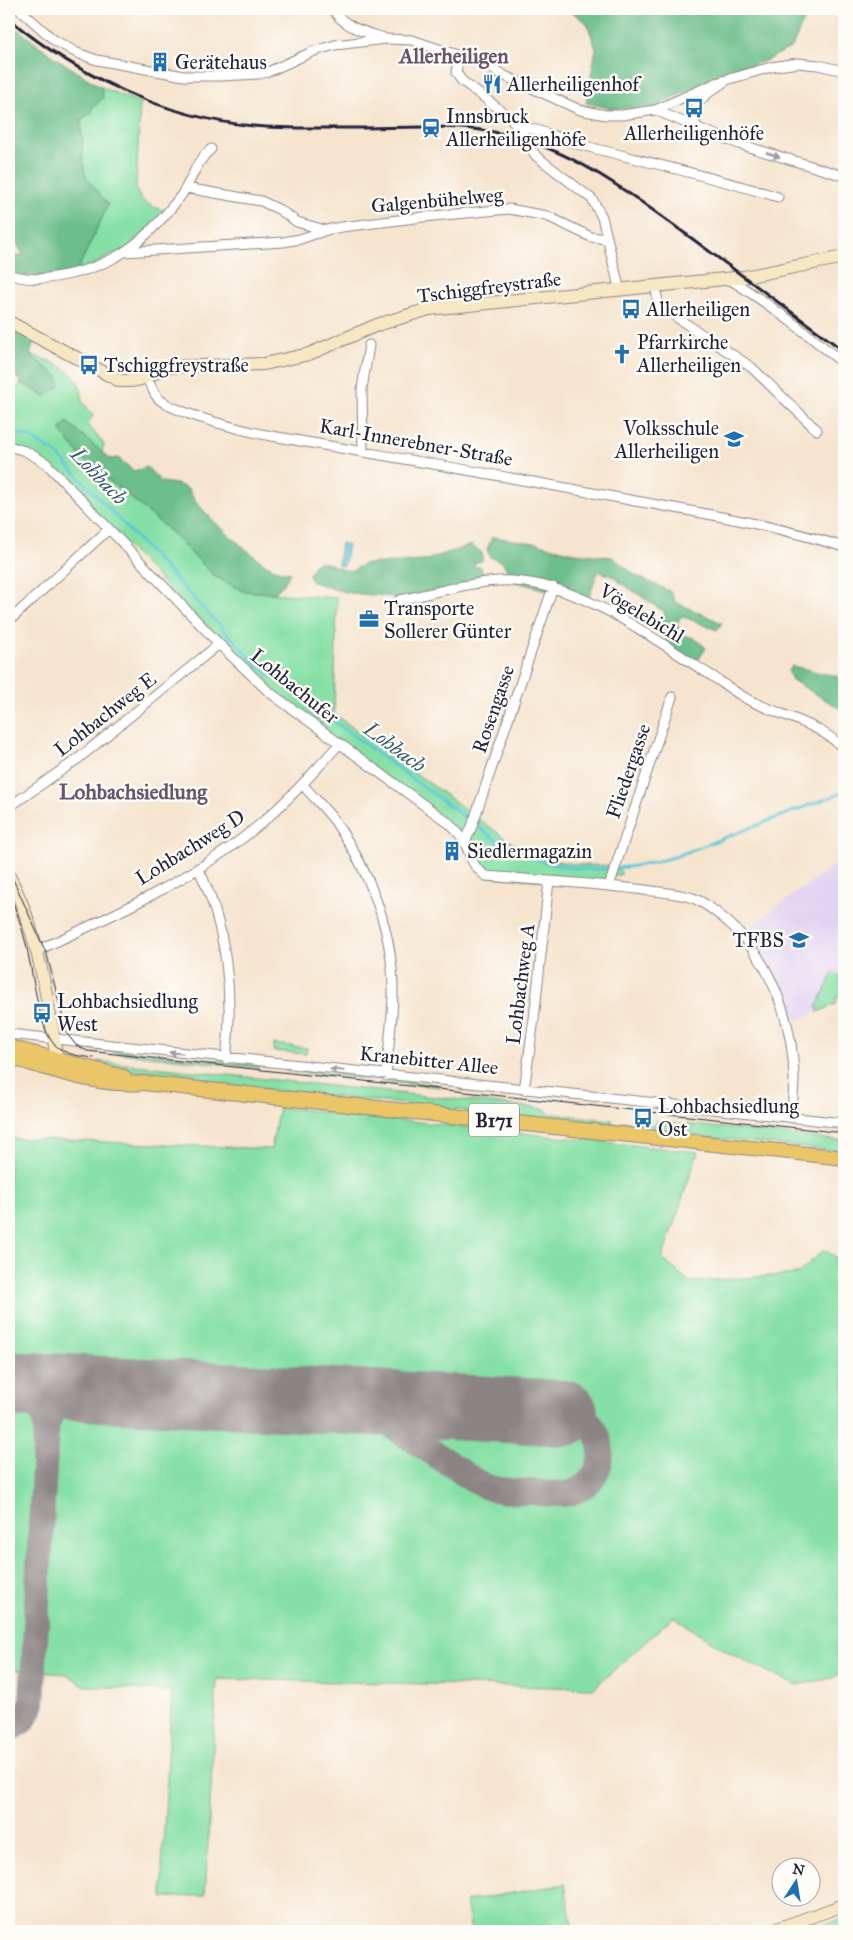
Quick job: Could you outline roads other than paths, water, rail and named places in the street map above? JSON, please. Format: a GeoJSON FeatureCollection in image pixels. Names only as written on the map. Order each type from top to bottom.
{"type":"FeatureCollection","features":[{"type":"Feature","properties":{"kind":"main road","name":"B171"},"geometry":{"type":"LineString","coordinates":[[9,1047],[105,1082],[144,1083],[844,1158]]}},
{"type":"Feature","properties":{"kind":"main road","name":"B171"},"geometry":{"type":"LineString","coordinates":[[9,1057],[57,1065]]}},
{"type":"Feature","properties":{"kind":"street"},"geometry":{"type":"LineString","coordinates":[[19,9],[54,40],[82,55],[107,63],[184,76],[214,77],[258,74],[268,72],[314,51],[335,45],[386,39],[412,40],[484,64],[505,76],[568,105],[593,113],[622,115],[655,110],[730,78],[770,67],[798,63],[844,71]]}},
{"type":"Feature","properties":{"kind":"street"},"geometry":{"type":"LineString","coordinates":[[333,9],[346,24],[386,39],[505,76]]}},
{"type":"Feature","properties":{"kind":"street"},"geometry":{"type":"LineString","coordinates":[[458,61],[456,72],[461,80],[506,113],[519,127],[536,156],[592,199],[602,218],[620,291]]}},
{"type":"Feature","properties":{"kind":"street"},"geometry":{"type":"LineString","coordinates":[[698,128],[692,117],[694,108],[705,96],[730,78]]}},
{"type":"Feature","properties":{"kind":"street"},"geometry":{"type":"LineString","coordinates":[[655,110],[739,144],[844,176]]}},
{"type":"Feature","properties":{"kind":"street"},"geometry":{"type":"LineString","coordinates":[[519,127],[531,129],[568,142],[624,155],[778,197]]}},
{"type":"Feature","properties":{"kind":"street"},"geometry":{"type":"LineString","coordinates":[[9,274],[32,279],[54,278],[95,268],[124,252],[149,233],[186,188],[197,165],[211,149]]}},
{"type":"Feature","properties":{"kind":"street","name":"Galgenbühelweg"},"geometry":{"type":"LineString","coordinates":[[186,188],[261,201],[273,206],[297,222],[326,230]]}},
{"type":"Feature","properties":{"kind":"street","name":"Galgenbühelweg"},"geometry":{"type":"LineString","coordinates":[[124,252],[283,242],[300,239],[326,230],[414,218],[508,209],[547,216],[591,237],[606,239]]}},
{"type":"Feature","properties":{"kind":"street","name":"Tschiggfreystraße"},"geometry":{"type":"LineString","coordinates":[[146,378],[169,367],[264,364],[309,354],[377,325],[429,309],[729,279],[767,274],[844,257]]}},
{"type":"Feature","properties":{"kind":"street"},"geometry":{"type":"LineString","coordinates":[[729,279],[804,330],[844,364]]}},
{"type":"Feature","properties":{"kind":"street"},"geometry":{"type":"LineString","coordinates":[[656,287],[658,305],[751,367],[817,430]]}},
{"type":"Feature","properties":{"kind":"street"},"geometry":{"type":"LineString","coordinates":[[9,322],[120,381],[132,382],[146,378]]}},
{"type":"Feature","properties":{"kind":"street"},"geometry":{"type":"LineString","coordinates":[[363,452],[362,389],[369,346]]}},
{"type":"Feature","properties":{"kind":"street","name":"Karl-Innerebner-Straße"},"geometry":{"type":"LineString","coordinates":[[146,378],[157,397],[171,406],[234,428],[749,522],[812,537],[844,547]]}},
{"type":"Feature","properties":{"kind":"street","name":"Lohbachufer"},"geometry":{"type":"LineString","coordinates":[[9,446],[26,450],[46,463],[220,644],[269,692],[450,824],[464,842],[475,868],[486,876],[609,886],[692,898],[706,904],[739,932],[771,980],[788,1029],[794,1076],[792,1118]]}},
{"type":"Feature","properties":{"kind":"street"},"geometry":{"type":"LineString","coordinates":[[10,617],[109,529]]}},
{"type":"Feature","properties":{"kind":"street","name":"Vögelebichl"},"geometry":{"type":"LineString","coordinates":[[400,600],[488,583],[512,581],[553,587],[588,600],[747,699],[816,728],[844,749]]}},
{"type":"Feature","properties":{"kind":"street","name":"Rosengasse"},"geometry":{"type":"LineString","coordinates":[[464,842],[475,817],[553,587]]}},
{"type":"Feature","properties":{"kind":"street","name":"Lohbachweg E"},"geometry":{"type":"LineString","coordinates":[[9,807],[79,758],[220,644]]}},
{"type":"Feature","properties":{"kind":"street","name":"Fliedergasse"},"geometry":{"type":"LineString","coordinates":[[609,886],[672,697]]}},
{"type":"Feature","properties":{"kind":"street","name":"Lohbachweg D"},"geometry":{"type":"LineString","coordinates":[[38,950],[127,907],[198,868],[253,830],[303,785],[339,744]]}},
{"type":"Feature","properties":{"kind":"street"},"geometry":{"type":"LineString","coordinates":[[303,785],[335,822],[364,870],[377,898],[387,938],[393,989],[386,1076]]}},
{"type":"Feature","properties":{"kind":"street"},"geometry":{"type":"LineString","coordinates":[[198,868],[206,884],[217,921],[227,966],[230,1020],[226,1059]]}},
{"type":"Feature","properties":{"kind":"street"},"geometry":{"type":"LineString","coordinates":[[9,876],[38,950],[57,1065]]}},
{"type":"Feature","properties":{"kind":"street","name":"Lohbachweg A"},"geometry":{"type":"LineString","coordinates":[[524,1090],[549,882]]}},
{"type":"Feature","properties":{"kind":"street","name":"Kranebitter Allee"},"geometry":{"type":"LineString","coordinates":[[9,1034],[226,1059],[844,1124]]}},
{"type":"Feature","properties":{"kind":"street"},"geometry":{"type":"LineString","coordinates":[[771,1931],[844,1905]]}},
{"type":"Feature","properties":{"kind":"water"},"geometry":{"type":"Polygon","coordinates":[[[341,543],[348,545],[344,566],[338,565],[341,543]]]}},
{"type":"Feature","properties":{"kind":"waterway","name":"Lohbach"},"geometry":{"type":"LineString","coordinates":[[9,432],[29,437],[55,452],[257,665],[499,842],[534,858],[561,866],[577,868],[610,869],[642,865],[674,857],[844,792]]}},
{"type":"Feature","properties":{"kind":"tram line"},"geometry":{"type":"LineString","coordinates":[[9,870],[47,955],[67,1034],[76,1045],[87,1051],[844,1133]]}},
{"type":"Feature","properties":{"kind":"tram line"},"geometry":{"type":"LineString","coordinates":[[9,893],[19,919],[40,1012],[49,1036],[54,1044],[63,1051],[94,1058]]}},
{"type":"Feature","properties":{"kind":"railway"},"geometry":{"type":"LineString","coordinates":[[9,19],[36,40],[93,76],[154,103],[187,114],[265,127],[466,128],[504,134],[531,142],[581,164],[627,192],[844,351]]}},
{"type":"Feature","properties":{"kind":"place","name":"Gerätehaus"},"geometry":{"type":"Point","coordinates":[160,62]}},
{"type":"Feature","properties":{"kind":"place","name":"Allerheiligenhof"},"geometry":{"type":"Point","coordinates":[492,84]}},
{"type":"Feature","properties":{"kind":"place","name":"Allerheiligenhöfe"},"geometry":{"type":"Point","coordinates":[694,108]}},
{"type":"Feature","properties":{"kind":"place","name":"Innsbruck Allerheiligenhöfe"},"geometry":{"type":"Point","coordinates":[431,128]}},
{"type":"Feature","properties":{"kind":"place","name":"Allerheiligen"},"geometry":{"type":"Point","coordinates":[631,309]}},
{"type":"Feature","properties":{"kind":"place","name":"Pfarrkirche Allerheiligen"},"geometry":{"type":"Point","coordinates":[622,354]}},
{"type":"Feature","properties":{"kind":"place","name":"Tschiggfreystraße"},"geometry":{"type":"Point","coordinates":[89,365]}},
{"type":"Feature","properties":{"kind":"place","name":"Volksschule Allerheiligen"},"geometry":{"type":"Point","coordinates":[734,439]}},
{"type":"Feature","properties":{"kind":"place","name":"Transporte Sollerer Günter"},"geometry":{"type":"Point","coordinates":[369,619]}},
{"type":"Feature","properties":{"kind":"place","name":"Siedlermagazin"},"geometry":{"type":"Point","coordinates":[452,851]}},
{"type":"Feature","properties":{"kind":"place","name":"TFBS"},"geometry":{"type":"Point","coordinates":[799,940]}},
{"type":"Feature","properties":{"kind":"place","name":"Lohbachsiedlung West"},"geometry":{"type":"Point","coordinates":[42,1013]}},
{"type":"Feature","properties":{"kind":"place","name":"Lohbachsiedlung Ost"},"geometry":{"type":"Point","coordinates":[643,1118]}},
{"type":"Feature","properties":{"kind":"district","name":"Allerheiligen"},"geometry":{"type":"Point","coordinates":[454,56]}},
{"type":"Feature","properties":{"kind":"district","name":"Lohbachsiedlung"},"geometry":{"type":"Point","coordinates":[133,792]}}]}
